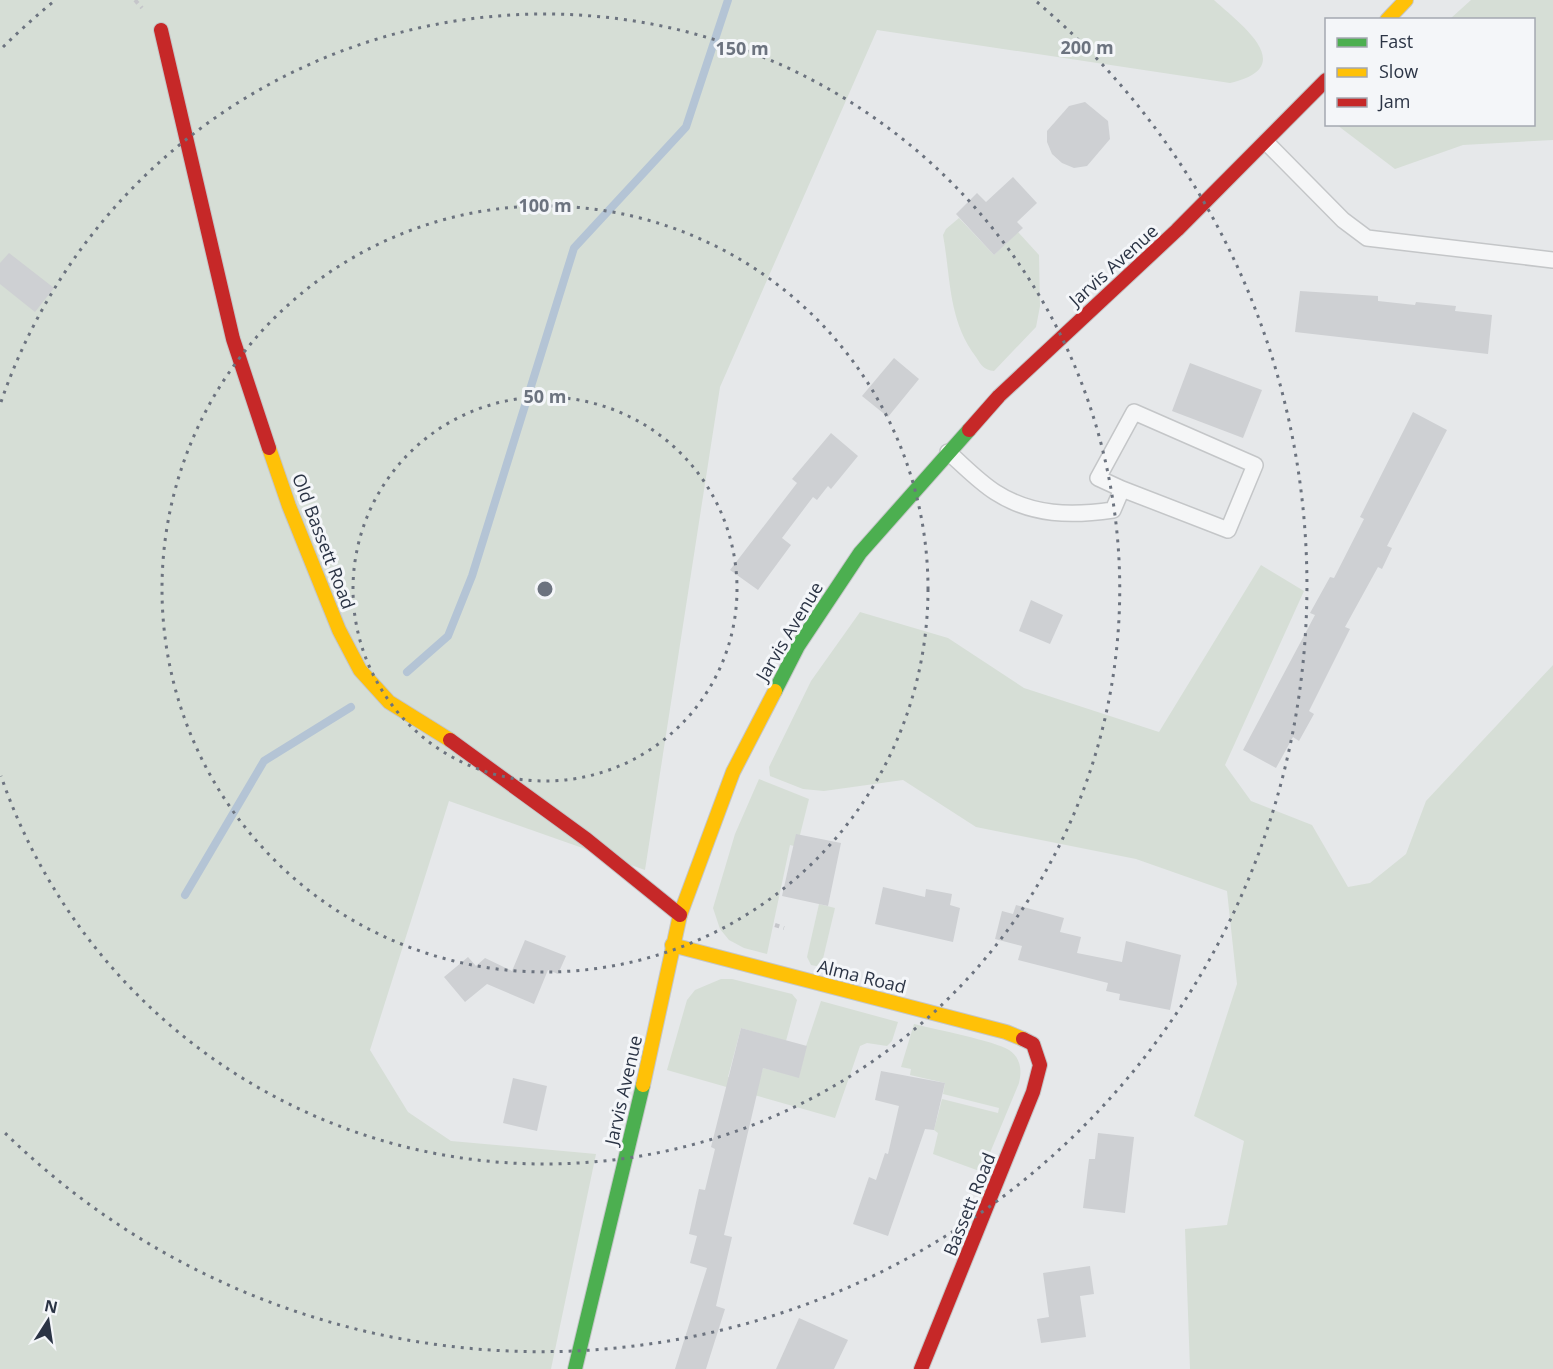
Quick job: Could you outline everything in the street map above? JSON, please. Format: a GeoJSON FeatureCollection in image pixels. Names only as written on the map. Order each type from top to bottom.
{"type":"FeatureCollection","features":[{"type":"Feature","properties":{"kind":"street"},"geometry":{"type":"LineString","coordinates":[[1389,18],[1406,0]]}},
{"type":"Feature","properties":{"kind":"street","name":"Old Bassett Road"},"geometry":{"type":"LineString","coordinates":[[161,30],[233,339],[289,506],[339,630],[360,670],[389,702],[473,755],[586,839],[680,915]]}},
{"type":"Feature","properties":{"kind":"street","name":"Jarvis Avenue"},"geometry":{"type":"LineString","coordinates":[[575,1369],[655,1036],[680,915],[733,772],[798,646],[860,553],[1007,388],[1177,230],[1325,81]]}},
{"type":"Feature","properties":{"kind":"street","name":"Alma Road"},"geometry":{"type":"LineString","coordinates":[[672,945],[1006,1032],[1028,1040],[1037,1051]]}},
{"type":"Feature","properties":{"kind":"street","name":"Bassett Road"},"geometry":{"type":"LineString","coordinates":[[921,1369],[1033,1092],[1040,1065],[1037,1051]]}},
{"type":"Feature","properties":{"kind":"lane"},"geometry":{"type":"LineString","coordinates":[[1266,142],[1343,220],[1366,238],[1553,260]]}},
{"type":"Feature","properties":{"kind":"lane"},"geometry":{"type":"LineString","coordinates":[[1134,412],[1255,465],[1228,530],[1122,489],[1098,478],[1134,412]]}},
{"type":"Feature","properties":{"kind":"lane"},"geometry":{"type":"LineString","coordinates":[[948,452],[995,492],[1050,513],[1087,515],[1113,510],[1122,489]]}},
{"type":"Feature","properties":{"kind":"path"},"geometry":{"type":"LineString","coordinates":[[776,925],[784,928]]}},
{"type":"Feature","properties":{"kind":"shaded area"},"geometry":{"type":"Polygon","coordinates":[[[0,0],[1214,0],[1249,32],[1263,56],[1261,67],[1251,76],[1230,83],[877,30],[720,387],[645,870],[449,801],[370,1050],[408,1112],[451,1141],[596,1154],[551,1369],[0,1369],[0,0]]]}},
{"type":"Feature","properties":{"kind":"shaded area"},"geometry":{"type":"Polygon","coordinates":[[[1471,0],[1553,0],[1553,140],[1463,145],[1395,169],[1338,126],[1535,126],[1535,18],[1451,18],[1471,0]]]}},
{"type":"Feature","properties":{"kind":"shaded area"},"geometry":{"type":"Polygon","coordinates":[[[959,218],[994,255],[1018,232],[1039,255],[1040,306],[1036,327],[994,371],[985,368],[967,343],[955,314],[943,235],[946,229],[959,218]]]}},
{"type":"Feature","properties":{"kind":"shaded area"},"geometry":{"type":"Polygon","coordinates":[[[1261,565],[1304,591],[1225,765],[1251,801],[1312,825],[1348,887],[1370,883],[1406,854],[1426,801],[1553,665],[1553,1369],[1190,1369],[1185,1229],[1227,1225],[1244,1141],[1194,1116],[1237,984],[1227,891],[1136,859],[976,827],[903,780],[824,791],[803,789],[770,776],[769,767],[811,681],[860,612],[948,638],[1024,688],[1159,732],[1261,565]]]}},
{"type":"Feature","properties":{"kind":"shaded area"},"geometry":{"type":"Polygon","coordinates":[[[759,779],[809,799],[800,835],[794,846],[790,845],[767,954],[744,948],[729,940],[720,929],[713,908],[735,834],[759,779]]]}},
{"type":"Feature","properties":{"kind":"shaded area"},"geometry":{"type":"Polygon","coordinates":[[[819,904],[835,908],[821,967],[811,965],[807,957],[819,904]]]}},
{"type":"Feature","properties":{"kind":"shaded area"},"geometry":{"type":"Polygon","coordinates":[[[721,979],[732,979],[792,994],[797,1000],[786,1041],[741,1028],[728,1077],[758,1085],[763,1068],[799,1077],[806,1046],[821,1001],[898,1022],[892,1041],[887,1046],[867,1043],[860,1046],[835,1118],[667,1070],[687,1000],[695,990],[721,979]]]}},
{"type":"Feature","properties":{"kind":"shaded area"},"geometry":{"type":"Polygon","coordinates":[[[914,1024],[1002,1047],[1013,1053],[1018,1061],[1019,1083],[982,1172],[933,1154],[938,1133],[934,1130],[942,1099],[998,1113],[999,1108],[943,1094],[945,1083],[910,1075],[911,1069],[901,1067],[914,1024]]]}},
{"type":"Feature","properties":{"kind":"building"},"geometry":{"type":"Polygon","coordinates":[[[1085,102],[1108,121],[1110,139],[1087,166],[1074,168],[1062,163],[1052,154],[1047,142],[1047,131],[1069,106],[1085,102]]]}},
{"type":"Feature","properties":{"kind":"building"},"geometry":{"type":"Polygon","coordinates":[[[1013,177],[1037,203],[1017,222],[1023,228],[994,255],[956,214],[977,193],[986,202],[1013,177]]]}},
{"type":"Feature","properties":{"kind":"building"},"geometry":{"type":"Polygon","coordinates":[[[9,253],[54,288],[35,312],[0,284],[0,263],[9,253]]]}},
{"type":"Feature","properties":{"kind":"building"},"geometry":{"type":"Polygon","coordinates":[[[1300,291],[1378,296],[1378,301],[1456,306],[1455,311],[1492,315],[1488,354],[1295,332],[1300,291]]]}},
{"type":"Feature","properties":{"kind":"building"},"geometry":{"type":"Polygon","coordinates":[[[894,358],[919,379],[888,417],[862,396],[894,358]]]}},
{"type":"Feature","properties":{"kind":"building"},"geometry":{"type":"Polygon","coordinates":[[[1190,363],[1262,390],[1243,438],[1172,411],[1190,363]]]}},
{"type":"Feature","properties":{"kind":"building"},"geometry":{"type":"Polygon","coordinates":[[[1413,412],[1447,430],[1387,546],[1392,548],[1382,569],[1378,567],[1345,627],[1350,629],[1309,711],[1314,714],[1299,741],[1293,737],[1276,768],[1243,750],[1315,615],[1310,613],[1330,577],[1334,578],[1364,519],[1360,517],[1413,412]]]}},
{"type":"Feature","properties":{"kind":"building"},"geometry":{"type":"Polygon","coordinates":[[[831,433],[858,456],[831,489],[828,486],[817,500],[813,497],[782,538],[791,545],[758,590],[730,570],[797,483],[792,479],[831,433]]]}},
{"type":"Feature","properties":{"kind":"building"},"geometry":{"type":"Polygon","coordinates":[[[1031,600],[1063,615],[1050,644],[1019,631],[1031,600]]]}},
{"type":"Feature","properties":{"kind":"building"},"geometry":{"type":"Polygon","coordinates":[[[796,834],[841,843],[828,906],[782,896],[796,834]]]}},
{"type":"Feature","properties":{"kind":"building"},"geometry":{"type":"Polygon","coordinates":[[[883,887],[925,897],[926,889],[952,894],[950,905],[960,908],[953,942],[875,924],[883,887]]]}},
{"type":"Feature","properties":{"kind":"building"},"geometry":{"type":"Polygon","coordinates":[[[1016,905],[1064,918],[1060,932],[1081,937],[1077,953],[1122,962],[1126,941],[1181,955],[1170,1010],[1119,1000],[1120,994],[1106,991],[1108,983],[1018,960],[1022,946],[995,939],[1002,911],[1013,914],[1016,905]]]}},
{"type":"Feature","properties":{"kind":"building"},"geometry":{"type":"Polygon","coordinates":[[[525,940],[566,956],[558,974],[548,970],[534,1004],[487,984],[465,1002],[444,977],[468,957],[476,966],[485,958],[512,971],[525,940]]]}},
{"type":"Feature","properties":{"kind":"building"},"geometry":{"type":"Polygon","coordinates":[[[741,1028],[807,1046],[799,1078],[763,1068],[724,1235],[732,1237],[716,1306],[725,1309],[706,1369],[675,1369],[707,1268],[690,1263],[697,1236],[689,1234],[699,1189],[705,1190],[715,1149],[711,1147],[741,1028]]]}},
{"type":"Feature","properties":{"kind":"building"},"geometry":{"type":"Polygon","coordinates":[[[881,1071],[945,1083],[934,1130],[925,1129],[888,1236],[853,1224],[869,1177],[876,1180],[885,1153],[888,1154],[899,1106],[875,1100],[881,1071]]]}},
{"type":"Feature","properties":{"kind":"building"},"geometry":{"type":"Polygon","coordinates":[[[513,1078],[547,1086],[537,1131],[503,1123],[513,1078]]]}},
{"type":"Feature","properties":{"kind":"building"},"geometry":{"type":"Polygon","coordinates":[[[1098,1133],[1134,1137],[1125,1213],[1083,1208],[1089,1159],[1095,1159],[1098,1133]]]}},
{"type":"Feature","properties":{"kind":"building"},"geometry":{"type":"Polygon","coordinates":[[[1090,1266],[1094,1294],[1080,1296],[1086,1337],[1041,1343],[1037,1319],[1049,1317],[1043,1273],[1090,1266]]]}},
{"type":"Feature","properties":{"kind":"building"},"geometry":{"type":"Polygon","coordinates":[[[799,1318],[848,1340],[834,1369],[776,1369],[799,1318]]]}},
{"type":"Feature","properties":{"kind":"waterway"},"geometry":{"type":"LineString","coordinates":[[407,672],[448,636],[472,576],[574,248],[686,127],[728,0]]}},
{"type":"Feature","properties":{"kind":"waterway"},"geometry":{"type":"LineString","coordinates":[[185,895],[264,761],[351,707]]}},
{"type":"Feature","properties":{"kind":"traffic: fast"},"geometry":{"type":"LineString","coordinates":[[775,691],[798,646],[860,553],[969,430]]}},
{"type":"Feature","properties":{"kind":"traffic: fast"},"geometry":{"type":"LineString","coordinates":[[575,1369],[643,1085]]}},
{"type":"Feature","properties":{"kind":"traffic: slow"},"geometry":{"type":"LineString","coordinates":[[1389,18],[1406,0]]}},
{"type":"Feature","properties":{"kind":"traffic: slow"},"geometry":{"type":"LineString","coordinates":[[269,448],[289,506],[339,630],[360,670],[389,702],[450,740]]}},
{"type":"Feature","properties":{"kind":"traffic: slow"},"geometry":{"type":"LineString","coordinates":[[643,1085],[680,915],[733,772],[775,691]]}},
{"type":"Feature","properties":{"kind":"traffic: slow"},"geometry":{"type":"LineString","coordinates":[[672,945],[1006,1032],[1023,1039]]}},
{"type":"Feature","properties":{"kind":"traffic: jam"},"geometry":{"type":"LineString","coordinates":[[161,30],[233,339],[269,448]]}},
{"type":"Feature","properties":{"kind":"traffic: jam"},"geometry":{"type":"LineString","coordinates":[[969,430],[999,396],[1177,230],[1325,81]]}},
{"type":"Feature","properties":{"kind":"traffic: jam"},"geometry":{"type":"LineString","coordinates":[[450,740],[586,839],[680,915]]}},
{"type":"Feature","properties":{"kind":"traffic: jam"},"geometry":{"type":"LineString","coordinates":[[921,1369],[1033,1092],[1040,1065],[1033,1044],[1023,1039]]}}]}
